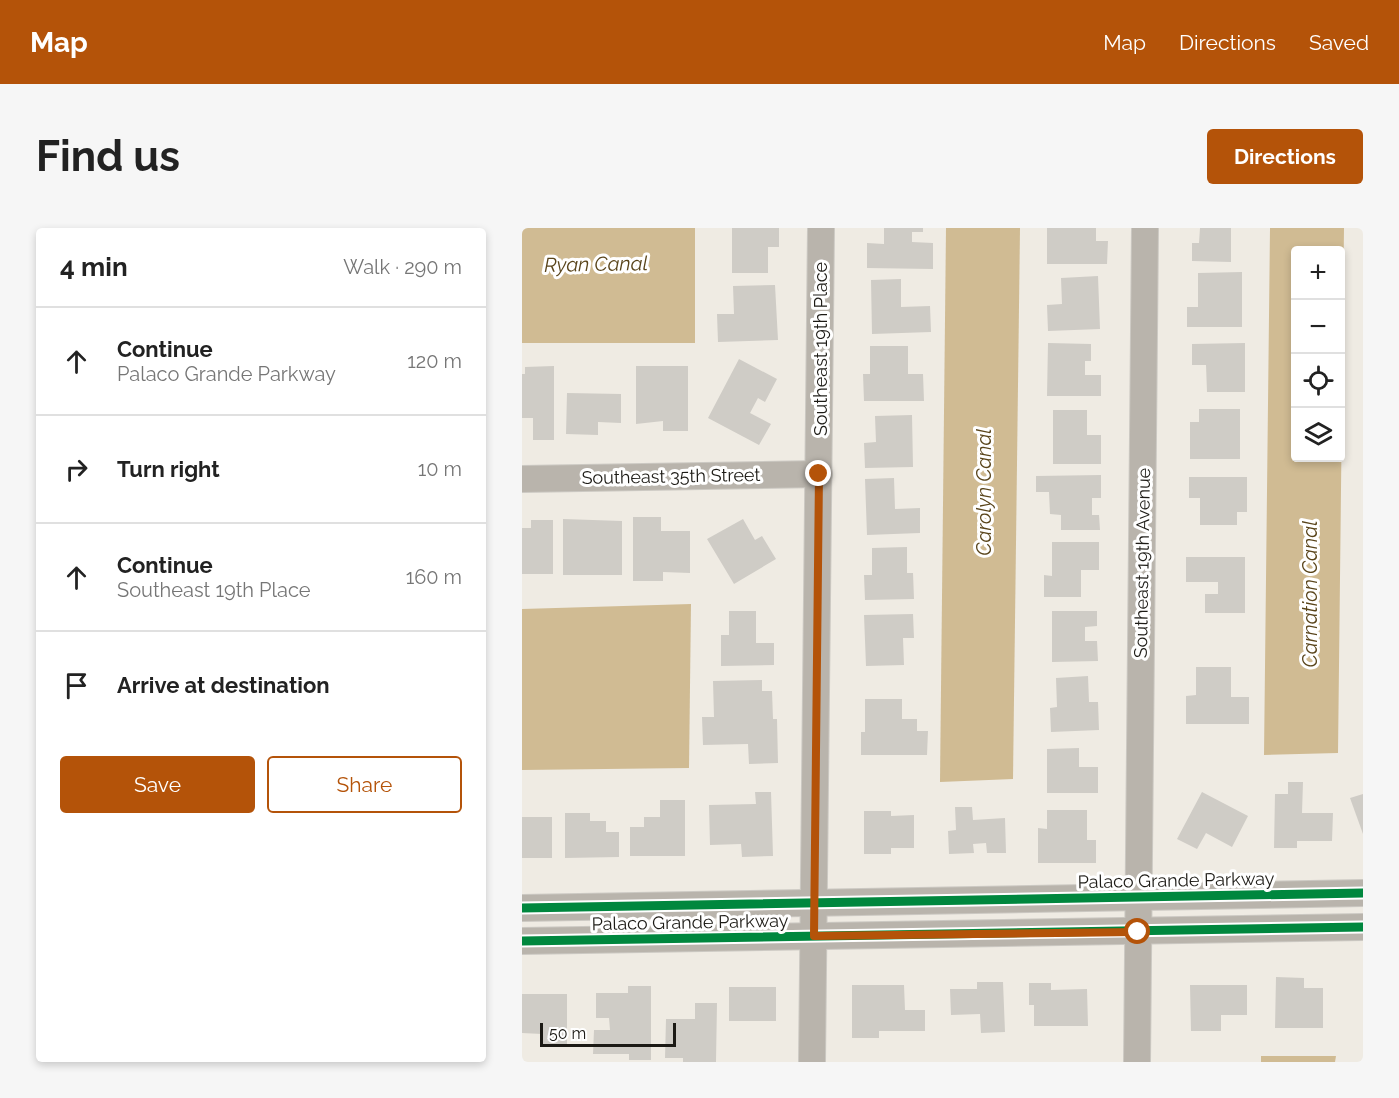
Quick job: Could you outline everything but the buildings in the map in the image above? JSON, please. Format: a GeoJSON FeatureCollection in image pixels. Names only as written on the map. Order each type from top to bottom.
{"type":"FeatureCollection","features":[{"type":"Feature","properties":{"kind":"street","name":"Southeast 19th Place"},"geometry":{"type":"LineString","coordinates":[[814,936],[821,228]]}},
{"type":"Feature","properties":{"kind":"street","name":"Southeast 19th Avenue"},"geometry":{"type":"LineString","coordinates":[[1138,932],[1145,228]]}},
{"type":"Feature","properties":{"kind":"street","name":"Southeast 35th Street"},"geometry":{"type":"LineString","coordinates":[[522,478],[819,474]]}},
{"type":"Feature","properties":{"kind":"street","name":"Palaco Grande Parkway"},"geometry":{"type":"LineString","coordinates":[[522,908],[1363,893]]}},
{"type":"Feature","properties":{"kind":"street","name":"Palaco Grande Parkway"},"geometry":{"type":"LineString","coordinates":[[522,941],[1363,927]]}},
{"type":"Feature","properties":{"kind":"street"},"geometry":{"type":"LineString","coordinates":[[1137,1062],[1138,932]]}},
{"type":"Feature","properties":{"kind":"street"},"geometry":{"type":"LineString","coordinates":[[813,1062],[814,936]]}},
{"type":"Feature","properties":{"kind":"water","name":"Ryan Canal"},"geometry":{"type":"Polygon","coordinates":[[[522,228],[695,228],[695,343],[522,343],[522,228]]]}},
{"type":"Feature","properties":{"kind":"water","name":"Carolyn Canal"},"geometry":{"type":"Polygon","coordinates":[[[946,228],[1020,228],[1013,779],[940,782],[946,228]]]}},
{"type":"Feature","properties":{"kind":"water","name":"Carnation Canal"},"geometry":{"type":"Polygon","coordinates":[[[1270,228],[1344,228],[1344,246],[1291,246],[1291,462],[1341,462],[1338,753],[1264,755],[1270,228]]]}},
{"type":"Feature","properties":{"kind":"water"},"geometry":{"type":"Polygon","coordinates":[[[691,604],[689,768],[522,770],[522,609],[691,604]]]}},
{"type":"Feature","properties":{"kind":"water"},"geometry":{"type":"Polygon","coordinates":[[[1261,1056],[1336,1056],[1335,1062],[1261,1062],[1261,1056]]]}},
{"type":"Feature","properties":{"kind":"cycle path"},"geometry":{"type":"LineString","coordinates":[[522,908],[1363,893]]}},
{"type":"Feature","properties":{"kind":"cycle path"},"geometry":{"type":"LineString","coordinates":[[522,941],[1363,927]]}},
{"type":"Feature","properties":{"kind":"route"},"geometry":{"type":"LineString","coordinates":[[819,474],[814,936],[1138,932]]}}]}
